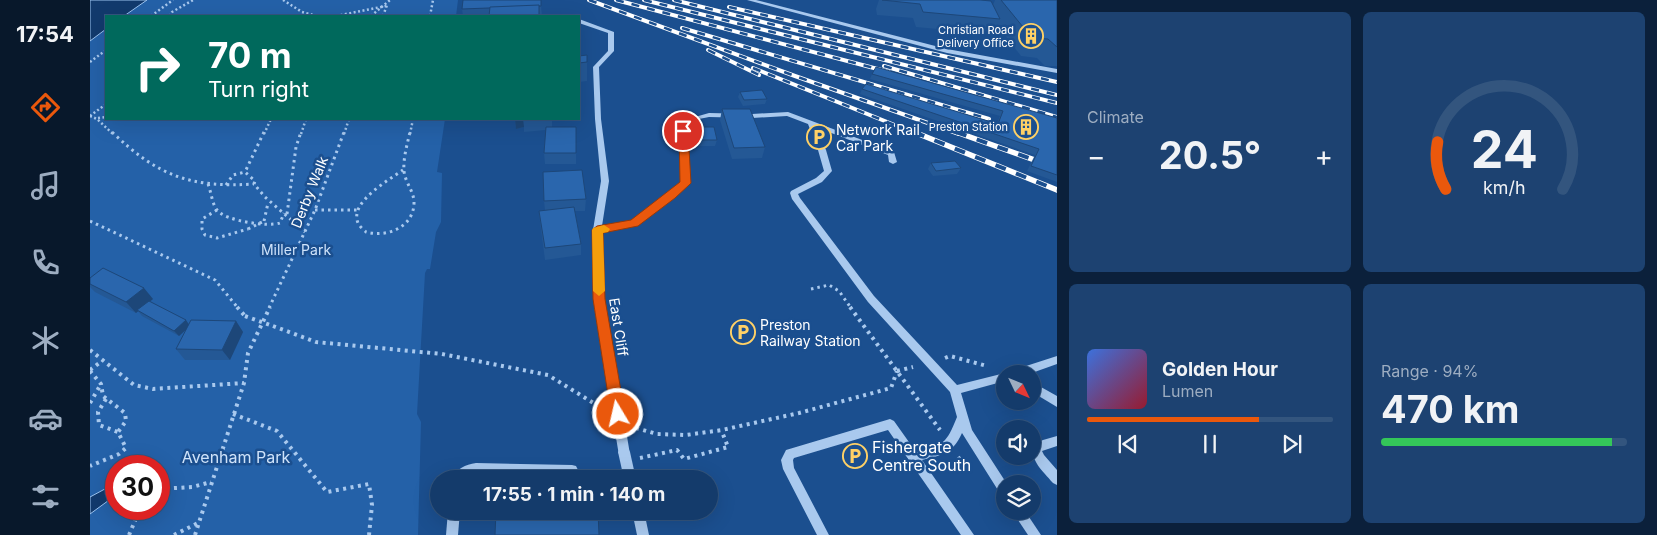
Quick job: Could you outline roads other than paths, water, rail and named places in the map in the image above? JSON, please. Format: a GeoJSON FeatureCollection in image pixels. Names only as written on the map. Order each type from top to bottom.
{"type":"FeatureCollection","features":[{"type":"Feature","properties":{"kind":"street"},"geometry":{"type":"LineString","coordinates":[[750,0],[764,2],[946,51],[1057,71]]}},
{"type":"Feature","properties":{"kind":"street"},"geometry":{"type":"LineString","coordinates":[[580,20],[610,32],[611,51],[596,67],[598,119]]}},
{"type":"Feature","properties":{"kind":"street"},"geometry":{"type":"LineString","coordinates":[[597,230],[634,223],[672,196],[686,183],[683,131],[697,118],[709,115],[752,116],[788,114],[891,154],[893,162]]}},
{"type":"Feature","properties":{"kind":"street","name":"East Cliff"},"geometry":{"type":"LineString","coordinates":[[598,119],[605,181],[597,230],[599,299],[628,470]]}},
{"type":"Feature","properties":{"kind":"street"},"geometry":{"type":"LineString","coordinates":[[811,123],[828,171],[819,180],[794,193],[796,199],[871,299],[955,390],[967,432],[996,477]]}},
{"type":"Feature","properties":{"kind":"street"},"geometry":{"type":"LineString","coordinates":[[1041,365],[1057,360]]}},
{"type":"Feature","properties":{"kind":"street"},"geometry":{"type":"LineString","coordinates":[[955,390],[996,379]]}},
{"type":"Feature","properties":{"kind":"street"},"geometry":{"type":"LineString","coordinates":[[1041,392],[1057,402]]}},
{"type":"Feature","properties":{"kind":"street"},"geometry":{"type":"LineString","coordinates":[[915,457],[944,450],[950,445],[957,434],[962,417]]}},
{"type":"Feature","properties":{"kind":"street"},"geometry":{"type":"LineString","coordinates":[[823,535],[789,468],[787,460],[790,454],[890,424],[968,535]]}},
{"type":"Feature","properties":{"kind":"street"},"geometry":{"type":"LineString","coordinates":[[1057,441],[1036,449],[1039,458],[1057,479]]}},
{"type":"Feature","properties":{"kind":"street"},"geometry":{"type":"LineString","coordinates":[[466,470],[476,468],[572,470]]}},
{"type":"Feature","properties":{"kind":"street"},"geometry":{"type":"LineString","coordinates":[[452,535],[453,520]]}},
{"type":"Feature","properties":{"kind":"street"},"geometry":{"type":"LineString","coordinates":[[640,520],[643,535]]}},
{"type":"Feature","properties":{"kind":"street"},"geometry":{"type":"LineString","coordinates":[[1024,520],[1034,535]]}},
{"type":"Feature","properties":{"kind":"railway"},"geometry":{"type":"LineString","coordinates":[[589,0],[959,134]]}},
{"type":"Feature","properties":{"kind":"railway"},"geometry":{"type":"LineString","coordinates":[[616,0],[889,72]]}},
{"type":"Feature","properties":{"kind":"railway"},"geometry":{"type":"LineString","coordinates":[[644,0],[1057,103]]}},
{"type":"Feature","properties":{"kind":"railway"},"geometry":{"type":"LineString","coordinates":[[674,0],[1057,95]]}},
{"type":"Feature","properties":{"kind":"railway"},"geometry":{"type":"LineString","coordinates":[[729,7],[1057,82]]}},
{"type":"Feature","properties":{"kind":"railway"},"geometry":{"type":"LineString","coordinates":[[682,28],[989,119]]}},
{"type":"Feature","properties":{"kind":"railway"},"geometry":{"type":"LineString","coordinates":[[708,50],[759,75]]}},
{"type":"Feature","properties":{"kind":"railway"},"geometry":{"type":"LineString","coordinates":[[884,66],[1057,117]]}},
{"type":"Feature","properties":{"kind":"railway"},"geometry":{"type":"LineString","coordinates":[[753,68],[917,134]]}},
{"type":"Feature","properties":{"kind":"railway"},"geometry":{"type":"LineString","coordinates":[[914,132],[1057,190]]}},
{"type":"Feature","properties":{"kind":"railway"},"geometry":{"type":"LineString","coordinates":[[956,132],[1057,168]]}},
{"type":"Feature","properties":{"kind":"place","name":"Christian Road Delivery Office"},"geometry":{"type":"Point","coordinates":[1031,36]}},
{"type":"Feature","properties":{"kind":"place","name":"Preston Station"},"geometry":{"type":"Point","coordinates":[1026,127]}},
{"type":"Feature","properties":{"kind":"place","name":"Network Rail Car Park"},"geometry":{"type":"Point","coordinates":[819,137]}},
{"type":"Feature","properties":{"kind":"place","name":"Preston Railway Station"},"geometry":{"type":"Point","coordinates":[743,332]}},
{"type":"Feature","properties":{"kind":"place","name":"Fishergate Centre South"},"geometry":{"type":"Point","coordinates":[855,456]}},
{"type":"Feature","properties":{"kind":"park label","name":"Miller Park"},"geometry":{"type":"Point","coordinates":[296,249]}},
{"type":"Feature","properties":{"kind":"park label","name":"Avenham Park"},"geometry":{"type":"Point","coordinates":[236,457]}}]}
